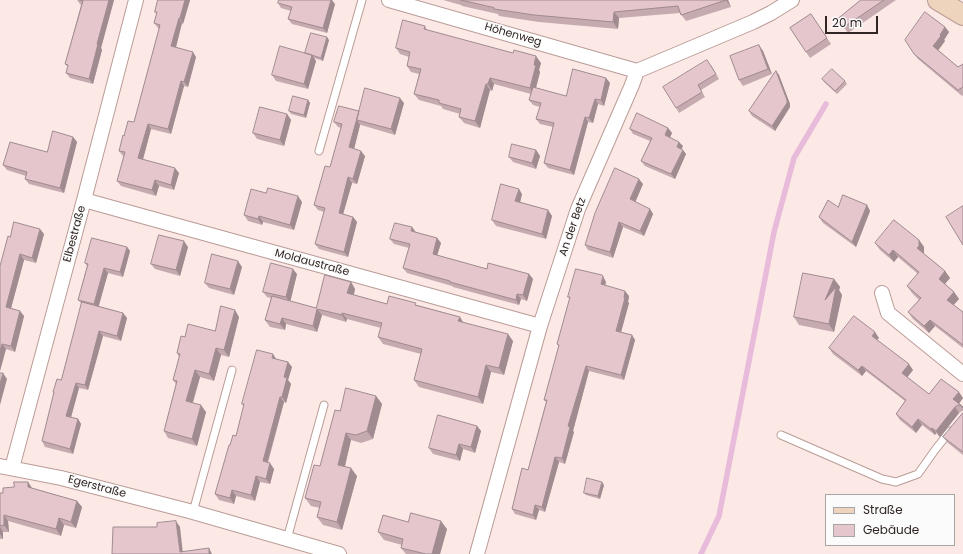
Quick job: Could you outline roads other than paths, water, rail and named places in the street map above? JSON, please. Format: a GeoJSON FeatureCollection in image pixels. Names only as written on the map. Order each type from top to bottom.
{"type":"FeatureCollection","features":[{"type":"Feature","properties":{"kind":"street","name":"Elbestraße"},"geometry":{"type":"LineString","coordinates":[[6,467],[84,200],[136,0]]}},
{"type":"Feature","properties":{"kind":"street","name":"Höhenweg"},"geometry":{"type":"LineString","coordinates":[[389,0],[637,71]]}},
{"type":"Feature","properties":{"kind":"street"},"geometry":{"type":"LineString","coordinates":[[637,71],[753,22],[792,0]]}},
{"type":"Feature","properties":{"kind":"street"},"geometry":{"type":"LineString","coordinates":[[938,0],[963,15]]}},
{"type":"Feature","properties":{"kind":"street","name":"An der Betz"},"geometry":{"type":"LineString","coordinates":[[477,554],[540,326],[578,209],[637,71]]}},
{"type":"Feature","properties":{"kind":"street","name":"Moldaustraße"},"geometry":{"type":"LineString","coordinates":[[84,200],[540,326]]}},
{"type":"Feature","properties":{"kind":"street"},"geometry":{"type":"LineString","coordinates":[[882,293],[888,312],[963,374]]}},
{"type":"Feature","properties":{"kind":"street","name":"Egerstraße"},"geometry":{"type":"LineString","coordinates":[[6,467],[61,478],[193,512],[339,554]]}},
{"type":"Feature","properties":{"kind":"lane"},"geometry":{"type":"LineString","coordinates":[[319,151],[362,0]]}},
{"type":"Feature","properties":{"kind":"lane"},"geometry":{"type":"LineString","coordinates":[[193,512],[232,370]]}},
{"type":"Feature","properties":{"kind":"lane"},"geometry":{"type":"LineString","coordinates":[[288,539],[324,405]]}},
{"type":"Feature","properties":{"kind":"lane"},"geometry":{"type":"LineString","coordinates":[[781,435],[882,479],[896,482],[918,474],[954,427]]}},
{"type":"Feature","properties":{"kind":"waterway"},"geometry":{"type":"LineString","coordinates":[[701,554],[719,516],[774,232],[794,158],[826,104]]}}]}
